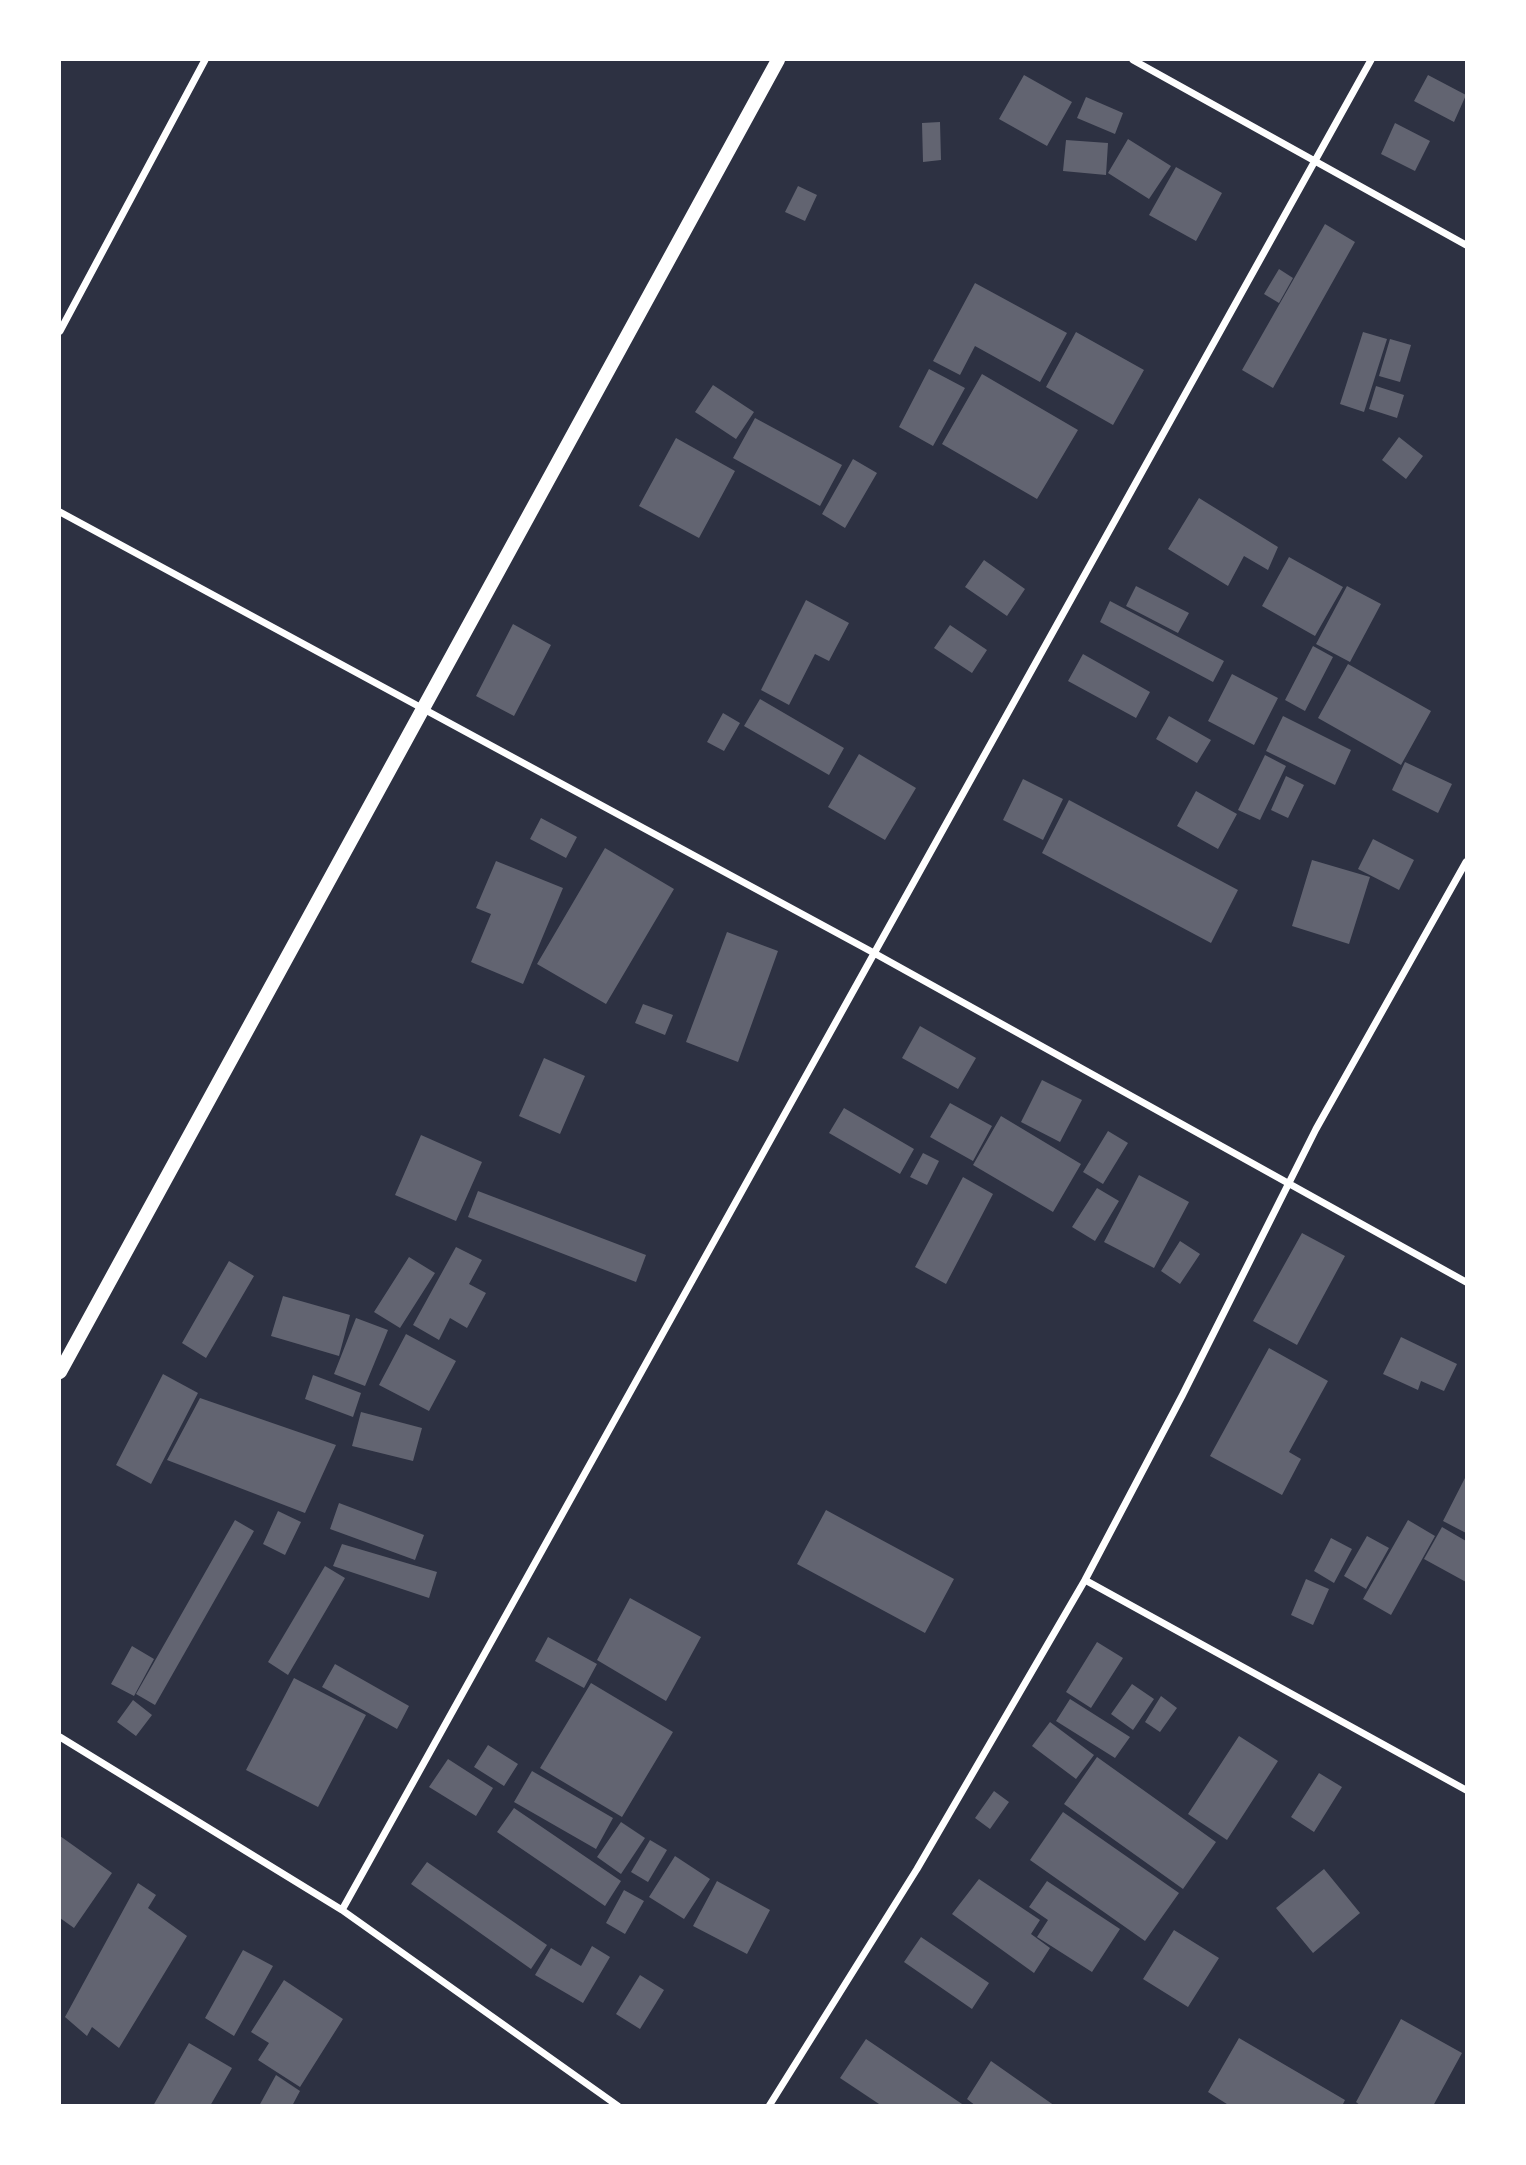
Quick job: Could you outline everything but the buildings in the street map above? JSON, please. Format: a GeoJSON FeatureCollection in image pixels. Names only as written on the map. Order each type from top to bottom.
{"type":"FeatureCollection","features":[{"type":"Feature","properties":{"kind":"main road"},"geometry":{"type":"LineString","coordinates":[[60,1372],[778,60]]}},
{"type":"Feature","properties":{"kind":"street"},"geometry":{"type":"LineString","coordinates":[[60,331],[205,60]]}},
{"type":"Feature","properties":{"kind":"street"},"geometry":{"type":"LineString","coordinates":[[1133,60],[1466,245]]}},
{"type":"Feature","properties":{"kind":"street"},"geometry":{"type":"LineString","coordinates":[[342,1910],[1371,60]]}},
{"type":"Feature","properties":{"kind":"street"},"geometry":{"type":"LineString","coordinates":[[60,512],[874,953],[1466,1282]]}},
{"type":"Feature","properties":{"kind":"street"},"geometry":{"type":"LineString","coordinates":[[769,2105],[917,1869],[1085,1580],[1182,1396],[1288,1183],[1466,862]]}},
{"type":"Feature","properties":{"kind":"street"},"geometry":{"type":"LineString","coordinates":[[1085,1580],[1466,1790]]}},
{"type":"Feature","properties":{"kind":"street"},"geometry":{"type":"LineString","coordinates":[[60,1737],[342,1910],[618,2105]]}}]}
